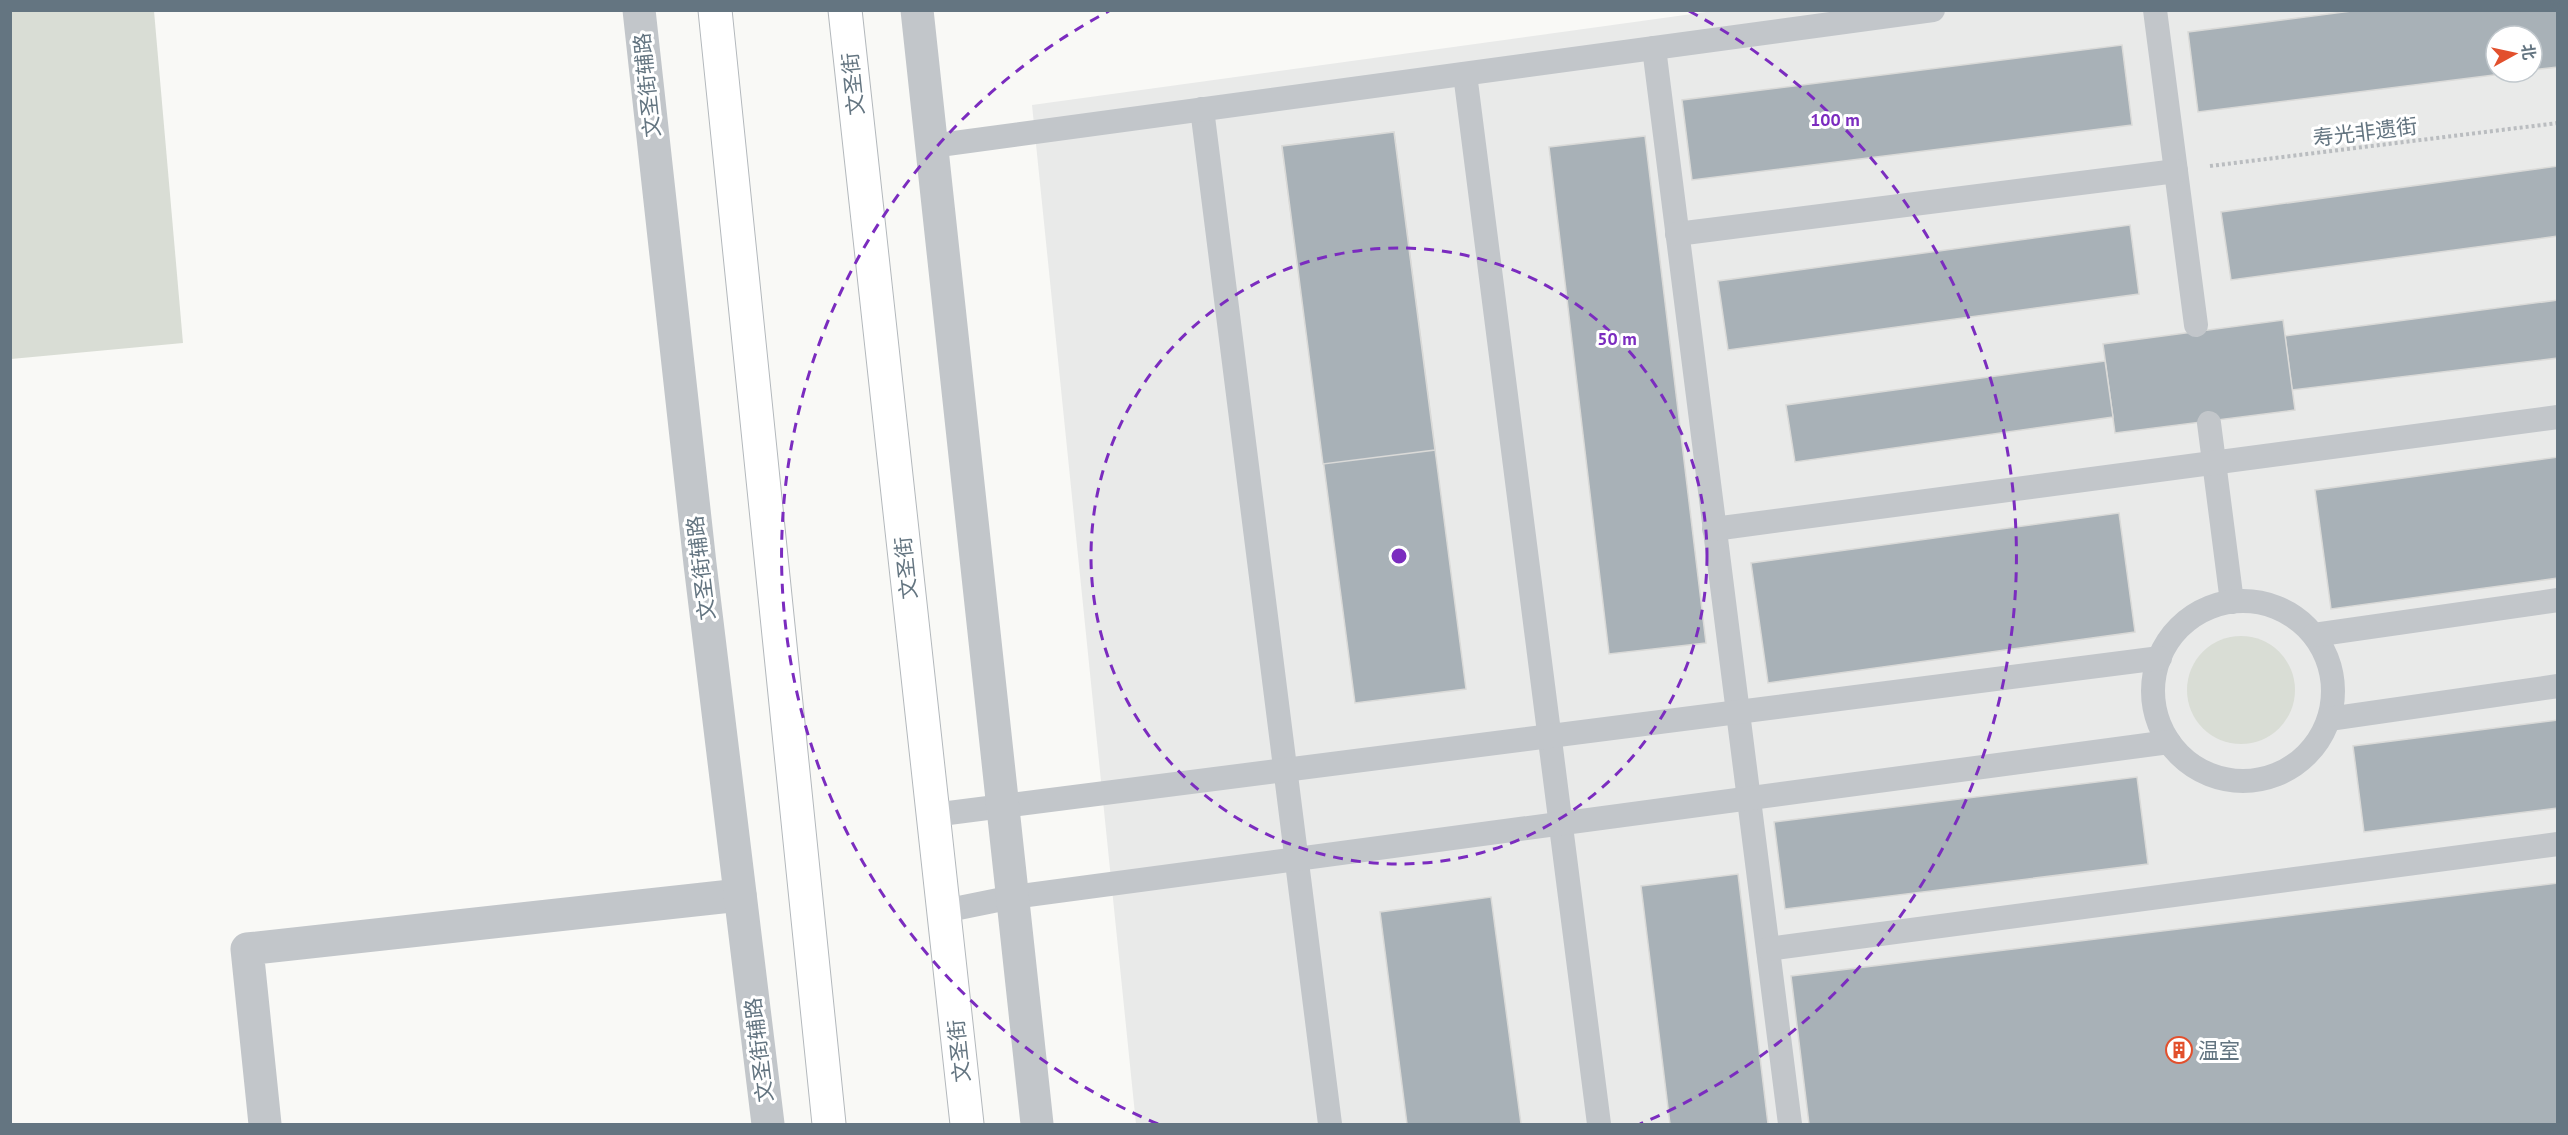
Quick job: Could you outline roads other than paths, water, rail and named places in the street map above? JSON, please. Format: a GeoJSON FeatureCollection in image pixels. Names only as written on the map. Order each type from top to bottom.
{"type":"FeatureCollection","features":[{"type":"Feature","properties":{"kind":"main road"},"geometry":{"type":"LineString","coordinates":[[715,10],[829,1125]]}},
{"type":"Feature","properties":{"kind":"main road","name":"文圣街"},"geometry":{"type":"LineString","coordinates":[[845,10],[967,1125]]}},
{"type":"Feature","properties":{"kind":"street","name":"文圣街辅路"},"geometry":{"type":"LineString","coordinates":[[639,10],[698,540],[768,1125]]}},
{"type":"Feature","properties":{"kind":"street"},"geometry":{"type":"LineString","coordinates":[[917,10],[1037,1125]]}},
{"type":"Feature","properties":{"kind":"street"},"geometry":{"type":"LineString","coordinates":[[265,1125],[247,949],[740,895]]}},
{"type":"Feature","properties":{"kind":"lane"},"geometry":{"type":"LineString","coordinates":[[932,146],[1933,10]]}},
{"type":"Feature","properties":{"kind":"lane"},"geometry":{"type":"LineString","coordinates":[[2155,10],[2196,325]]}},
{"type":"Feature","properties":{"kind":"lane"},"geometry":{"type":"LineString","coordinates":[[1654,48],[1790,1125]]}},
{"type":"Feature","properties":{"kind":"lane"},"geometry":{"type":"LineString","coordinates":[[1465,74],[1599,1125]]}},
{"type":"Feature","properties":{"kind":"lane"},"geometry":{"type":"LineString","coordinates":[[1202,109],[1330,1125]]}},
{"type":"Feature","properties":{"kind":"lane"},"geometry":{"type":"LineString","coordinates":[[1677,234],[2176,171]]}},
{"type":"Feature","properties":{"kind":"lane"},"geometry":{"type":"LineString","coordinates":[[1714,529],[2558,417]]}},
{"type":"Feature","properties":{"kind":"lane"},"geometry":{"type":"LineString","coordinates":[[2209,423],[2232,602]]}},
{"type":"Feature","properties":{"kind":"lane"},"geometry":{"type":"LineString","coordinates":[[2314,635],[2558,600]]}},
{"type":"Feature","properties":{"kind":"lane"},"geometry":{"type":"LineString","coordinates":[[2232,602],[2266,603],[2292,615],[2314,635],[2328,660],[2334,689],[2329,719],[2315,747],[2308,754],[2292,768],[2264,780],[2234,782],[2203,773],[2179,756],[2161,730],[2153,700],[2154,671],[2165,644],[2184,622],[2209,607],[2232,602]]}},
{"type":"Feature","properties":{"kind":"lane"},"geometry":{"type":"LineString","coordinates":[[933,815],[1003,808],[2160,658]]}},
{"type":"Feature","properties":{"kind":"lane"},"geometry":{"type":"LineString","coordinates":[[2329,719],[2558,686]]}},
{"type":"Feature","properties":{"kind":"lane"},"geometry":{"type":"LineString","coordinates":[[944,911],[1013,897],[2169,742]]}},
{"type":"Feature","properties":{"kind":"lane"},"geometry":{"type":"LineString","coordinates":[[1768,949],[2558,844]]}},
{"type":"Feature","properties":{"kind":"place","name":"温室"},"geometry":{"type":"Point","coordinates":[2179,1050]}}]}
